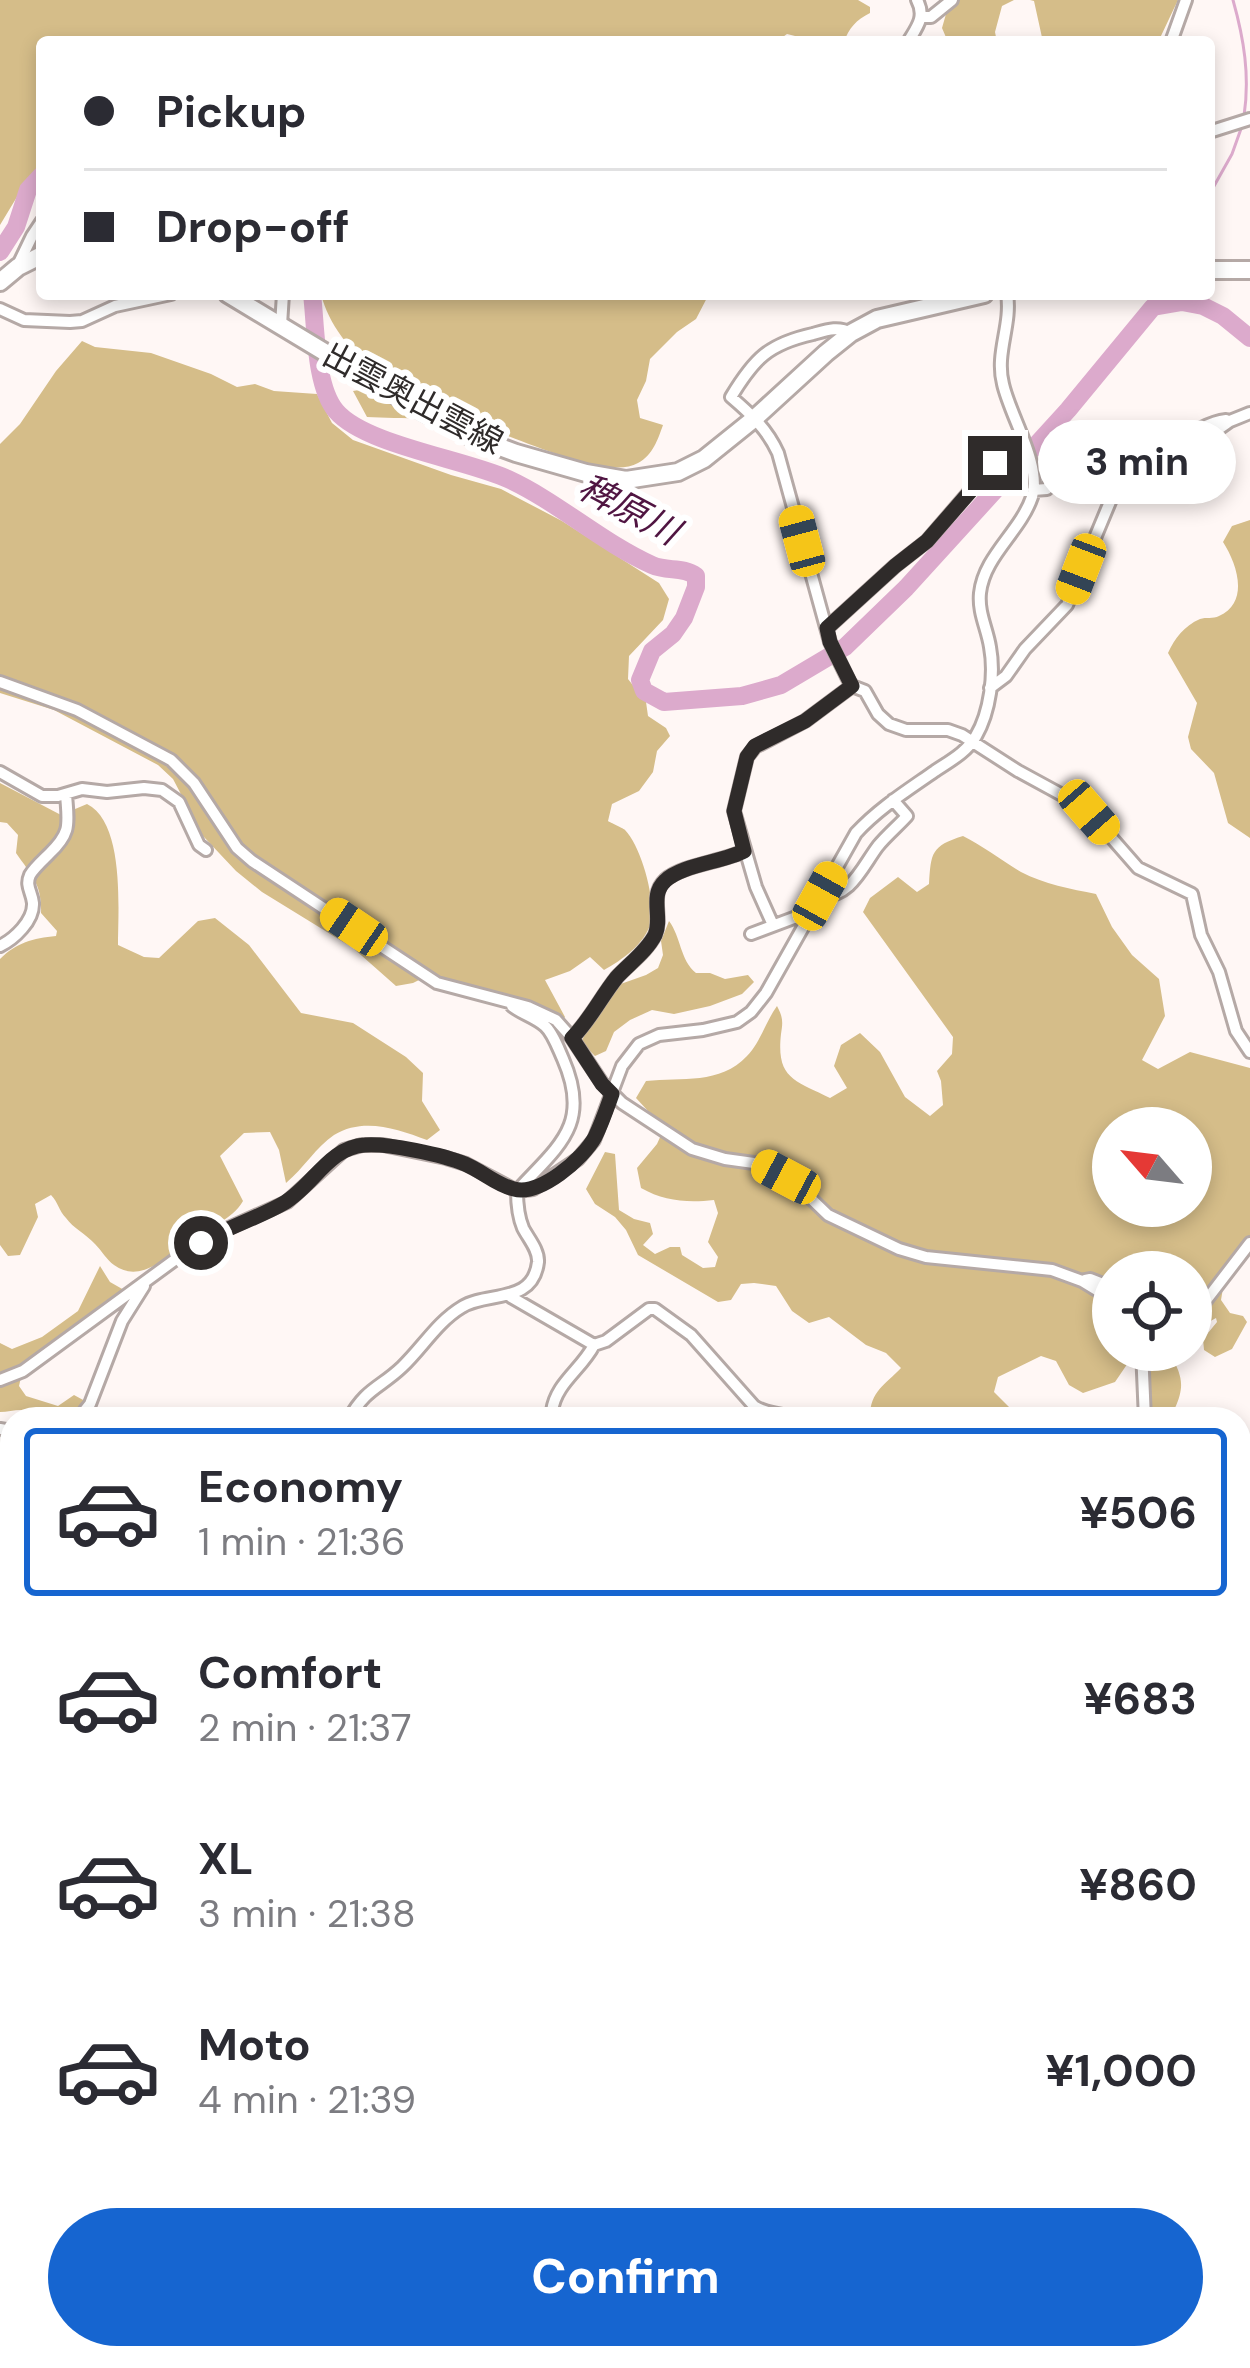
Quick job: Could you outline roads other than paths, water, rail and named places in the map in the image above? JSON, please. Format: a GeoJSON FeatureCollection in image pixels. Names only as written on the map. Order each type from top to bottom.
{"type":"FeatureCollection","features":[{"type":"Feature","properties":{"kind":"main road"},"geometry":{"type":"LineString","coordinates":[[0,282],[36,258]]}},
{"type":"Feature","properties":{"kind":"main road"},"geometry":{"type":"LineString","coordinates":[[1215,270],[1250,270]]}},
{"type":"Feature","properties":{"kind":"main road","name":"出雲奥出雲線"},"geometry":{"type":"LineString","coordinates":[[238,300],[470,436],[586,473],[626,480],[651,478],[691,465],[726,444],[851,333],[906,302]]}},
{"type":"Feature","properties":{"kind":"street"},"geometry":{"type":"LineString","coordinates":[[911,36],[922,17],[917,0]]}},
{"type":"Feature","properties":{"kind":"street"},"geometry":{"type":"LineString","coordinates":[[922,17],[931,17],[952,0]]}},
{"type":"Feature","properties":{"kind":"street"},"geometry":{"type":"LineString","coordinates":[[1174,36],[1186,0]]}},
{"type":"Feature","properties":{"kind":"street"},"geometry":{"type":"LineString","coordinates":[[1215,130],[1245,120]]}},
{"type":"Feature","properties":{"kind":"street"},"geometry":{"type":"LineString","coordinates":[[18,267],[36,231]]}},
{"type":"Feature","properties":{"kind":"street"},"geometry":{"type":"LineString","coordinates":[[0,309],[24,320],[70,322],[143,300]]}},
{"type":"Feature","properties":{"kind":"street"},"geometry":{"type":"LineString","coordinates":[[281,325],[283,300]]}},
{"type":"Feature","properties":{"kind":"street"},"geometry":{"type":"LineString","coordinates":[[0,1380],[23,1371],[180,1256],[287,1202],[344,1150],[362,1144],[382,1145],[446,1158],[517,1190],[533,1189],[578,1159],[594,1140],[628,1056],[639,1044],[737,1022],[752,1012],[856,832],[963,752],[977,734],[990,688],[990,645],[980,590],[1033,490],[1032,470],[999,361],[1009,316],[1008,300]]}},
{"type":"Feature","properties":{"kind":"street"},"geometry":{"type":"LineString","coordinates":[[851,333],[839,328],[772,346],[731,397],[755,418],[778,453],[830,642],[852,686],[865,691],[890,724],[906,730],[977,734],[1018,771],[1089,812],[1138,868],[1192,893],[1201,935],[1219,972],[1235,1031],[1250,1052]]}},
{"type":"Feature","properties":{"kind":"street"},"geometry":{"type":"LineString","coordinates":[[990,688],[1067,605],[1127,461],[1196,446],[1250,412]]}},
{"type":"Feature","properties":{"kind":"street"},"geometry":{"type":"LineString","coordinates":[[1033,490],[1052,484],[1056,463],[1069,449],[1117,440],[1181,437],[1207,423],[1230,421]]}},
{"type":"Feature","properties":{"kind":"street"},"geometry":{"type":"LineString","coordinates":[[827,628],[927,541],[1022,438]]}},
{"type":"Feature","properties":{"kind":"street"},"geometry":{"type":"LineString","coordinates":[[0,682],[77,710],[171,760],[252,861],[437,983],[543,1012],[556,1020],[612,1094],[692,1149],[761,1164],[800,1188],[828,1215],[899,1249],[926,1257],[1030,1266],[1092,1287]]}},
{"type":"Feature","properties":{"kind":"street"},"geometry":{"type":"LineString","coordinates":[[773,925],[734,811],[747,757],[755,746],[805,721],[852,686]]}},
{"type":"Feature","properties":{"kind":"street"},"geometry":{"type":"LineString","coordinates":[[0,772],[42,796],[82,789],[162,790],[179,802],[206,850]]}},
{"type":"Feature","properties":{"kind":"street"},"geometry":{"type":"LineString","coordinates":[[0,946],[18,933],[31,914],[30,875],[68,830],[66,794]]}},
{"type":"Feature","properties":{"kind":"street"},"geometry":{"type":"LineString","coordinates":[[820,896],[833,897],[851,884],[907,816],[893,800]]}},
{"type":"Feature","properties":{"kind":"street"},"geometry":{"type":"LineString","coordinates":[[572,1038],[655,935],[656,899],[669,876],[744,851]]}},
{"type":"Feature","properties":{"kind":"street"},"geometry":{"type":"LineString","coordinates":[[751,934],[809,916]]}},
{"type":"Feature","properties":{"kind":"street"},"geometry":{"type":"LineString","coordinates":[[508,1002],[549,1029],[572,1080],[574,1102],[568,1132],[536,1174],[517,1190]]}},
{"type":"Feature","properties":{"kind":"street"},"geometry":{"type":"LineString","coordinates":[[511,1297],[531,1279],[538,1263],[523,1226],[517,1190]]}},
{"type":"Feature","properties":{"kind":"street"},"geometry":{"type":"LineString","coordinates":[[1212,1293],[1250,1243]]}},
{"type":"Feature","properties":{"kind":"street"},"geometry":{"type":"LineString","coordinates":[[1082,1281],[1092,1280]]}},
{"type":"Feature","properties":{"kind":"street"},"geometry":{"type":"LineString","coordinates":[[88,1407],[122,1321],[145,1283]]}},
{"type":"Feature","properties":{"kind":"street"},"geometry":{"type":"LineString","coordinates":[[356,1407],[460,1308],[476,1300],[511,1297],[594,1345],[656,1309],[691,1335],[756,1407]]}},
{"type":"Feature","properties":{"kind":"street"},"geometry":{"type":"LineString","coordinates":[[554,1407],[560,1388],[594,1345]]}},
{"type":"Feature","properties":{"kind":"street"},"geometry":{"type":"LineString","coordinates":[[1143,1371],[1144,1407]]}},
{"type":"Feature","properties":{"kind":"waterway"},"geometry":{"type":"LineString","coordinates":[[1233,0],[1245,58],[1244,116]]}},
{"type":"Feature","properties":{"kind":"waterway"},"geometry":{"type":"LineString","coordinates":[[1215,184],[1242,126]]}},
{"type":"Feature","properties":{"kind":"waterway","name":"稗原川"},"geometry":{"type":"LineString","coordinates":[[0,252],[36,181]]}},
{"type":"Feature","properties":{"kind":"waterway","name":"稗原川"},"geometry":{"type":"LineString","coordinates":[[313,300],[324,387],[336,411],[350,423],[392,442],[508,479],[633,556],[696,576],[684,618],[652,651],[640,680],[644,691],[664,702],[742,696],[781,685],[845,647],[906,588],[1068,410],[1153,307],[1182,302],[1203,306],[1250,338]]}},
{"type":"Feature","properties":{"kind":"waterway"},"geometry":{"type":"LineString","coordinates":[[1153,307],[1154,300]]}}]}
